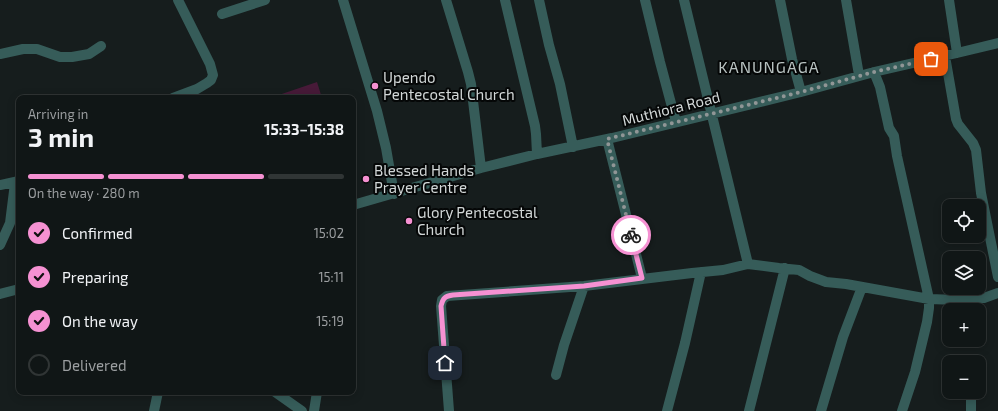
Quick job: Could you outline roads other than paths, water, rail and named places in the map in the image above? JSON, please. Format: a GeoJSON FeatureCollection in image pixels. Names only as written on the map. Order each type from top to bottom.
{"type":"FeatureCollection","features":[{"type":"Feature","properties":{"kind":"street"},"geometry":{"type":"LineString","coordinates":[[178,0],[210,64],[213,75],[211,80],[207,83],[197,89],[181,95]]}},
{"type":"Feature","properties":{"kind":"street"},"geometry":{"type":"LineString","coordinates":[[222,14],[265,0]]}},
{"type":"Feature","properties":{"kind":"street"},"geometry":{"type":"LineString","coordinates":[[343,0],[377,110],[386,148],[394,194]]}},
{"type":"Feature","properties":{"kind":"street"},"geometry":{"type":"LineString","coordinates":[[446,0],[471,84],[481,168]]}},
{"type":"Feature","properties":{"kind":"street"},"geometry":{"type":"LineString","coordinates":[[505,0],[535,126],[537,154]]}},
{"type":"Feature","properties":{"kind":"street"},"geometry":{"type":"LineString","coordinates":[[539,0],[549,45],[555,62],[573,147]]}},
{"type":"Feature","properties":{"kind":"street"},"geometry":{"type":"LineString","coordinates":[[645,0],[676,122]]}},
{"type":"Feature","properties":{"kind":"street"},"geometry":{"type":"LineString","coordinates":[[684,0],[748,264]]}},
{"type":"Feature","properties":{"kind":"street"},"geometry":{"type":"LineString","coordinates":[[780,0],[792,58],[801,92]]}},
{"type":"Feature","properties":{"kind":"street"},"geometry":{"type":"LineString","coordinates":[[846,0],[859,75]]}},
{"type":"Feature","properties":{"kind":"street"},"geometry":{"type":"LineString","coordinates":[[949,0],[957,53]]}},
{"type":"Feature","properties":{"kind":"street","name":"Muthiora Road"},"geometry":{"type":"LineString","coordinates":[[356,204],[481,168],[711,114],[801,92],[859,75],[998,43]]}},
{"type":"Feature","properties":{"kind":"street"},"geometry":{"type":"LineString","coordinates":[[0,54],[23,49],[37,49],[60,57],[72,57],[89,54],[101,46]]}},
{"type":"Feature","properties":{"kind":"street"},"geometry":{"type":"LineString","coordinates":[[945,56],[956,119],[958,124],[973,143],[976,150],[981,193],[998,277]]}},
{"type":"Feature","properties":{"kind":"street"},"geometry":{"type":"LineString","coordinates":[[874,72],[880,87],[888,128],[894,136],[897,156],[929,300],[927,322],[915,372],[902,411]]}},
{"type":"Feature","properties":{"kind":"street"},"geometry":{"type":"LineString","coordinates":[[607,139],[642,278]]}},
{"type":"Feature","properties":{"kind":"street"},"geometry":{"type":"LineString","coordinates":[[0,185],[16,182]]}},
{"type":"Feature","properties":{"kind":"street"},"geometry":{"type":"LineString","coordinates":[[0,245],[10,223],[16,188]]}},
{"type":"Feature","properties":{"kind":"street"},"geometry":{"type":"LineString","coordinates":[[449,411],[441,306],[444,297],[453,295],[584,286],[642,278],[723,270],[748,264],[799,270],[826,282],[862,287],[929,300],[984,298],[998,292]]}},
{"type":"Feature","properties":{"kind":"street"},"geometry":{"type":"LineString","coordinates":[[749,411],[784,268]]}},
{"type":"Feature","properties":{"kind":"street"},"geometry":{"type":"LineString","coordinates":[[667,411],[685,343],[701,272]]}},
{"type":"Feature","properties":{"kind":"street"},"geometry":{"type":"LineString","coordinates":[[556,375],[564,345],[584,286]]}},
{"type":"Feature","properties":{"kind":"street"},"geometry":{"type":"LineString","coordinates":[[821,411],[843,337],[862,287]]}},
{"type":"Feature","properties":{"kind":"street"},"geometry":{"type":"LineString","coordinates":[[0,294],[16,290]]}},
{"type":"Feature","properties":{"kind":"street"},"geometry":{"type":"LineString","coordinates":[[154,411],[157,395]]}},
{"type":"Feature","properties":{"kind":"street"},"geometry":{"type":"LineString","coordinates":[[279,395],[302,411]]}},
{"type":"Feature","properties":{"kind":"street"},"geometry":{"type":"LineString","coordinates":[[314,411],[317,395]]}},
{"type":"Feature","properties":{"kind":"street"},"geometry":{"type":"LineString","coordinates":[[971,399],[971,411]]}},
{"type":"Feature","properties":{"kind":"place","name":"Upendo Pentecostal Church"},"geometry":{"type":"Point","coordinates":[375,86]}},
{"type":"Feature","properties":{"kind":"place","name":"Blessed Hands Prayer Centre"},"geometry":{"type":"Point","coordinates":[366,179]}},
{"type":"Feature","properties":{"kind":"place","name":"Glory Pentecostal Church"},"geometry":{"type":"Point","coordinates":[409,221]}},
{"type":"Feature","properties":{"kind":"district","name":"KANUNGAGA"},"geometry":{"type":"Point","coordinates":[769,66]}}]}
